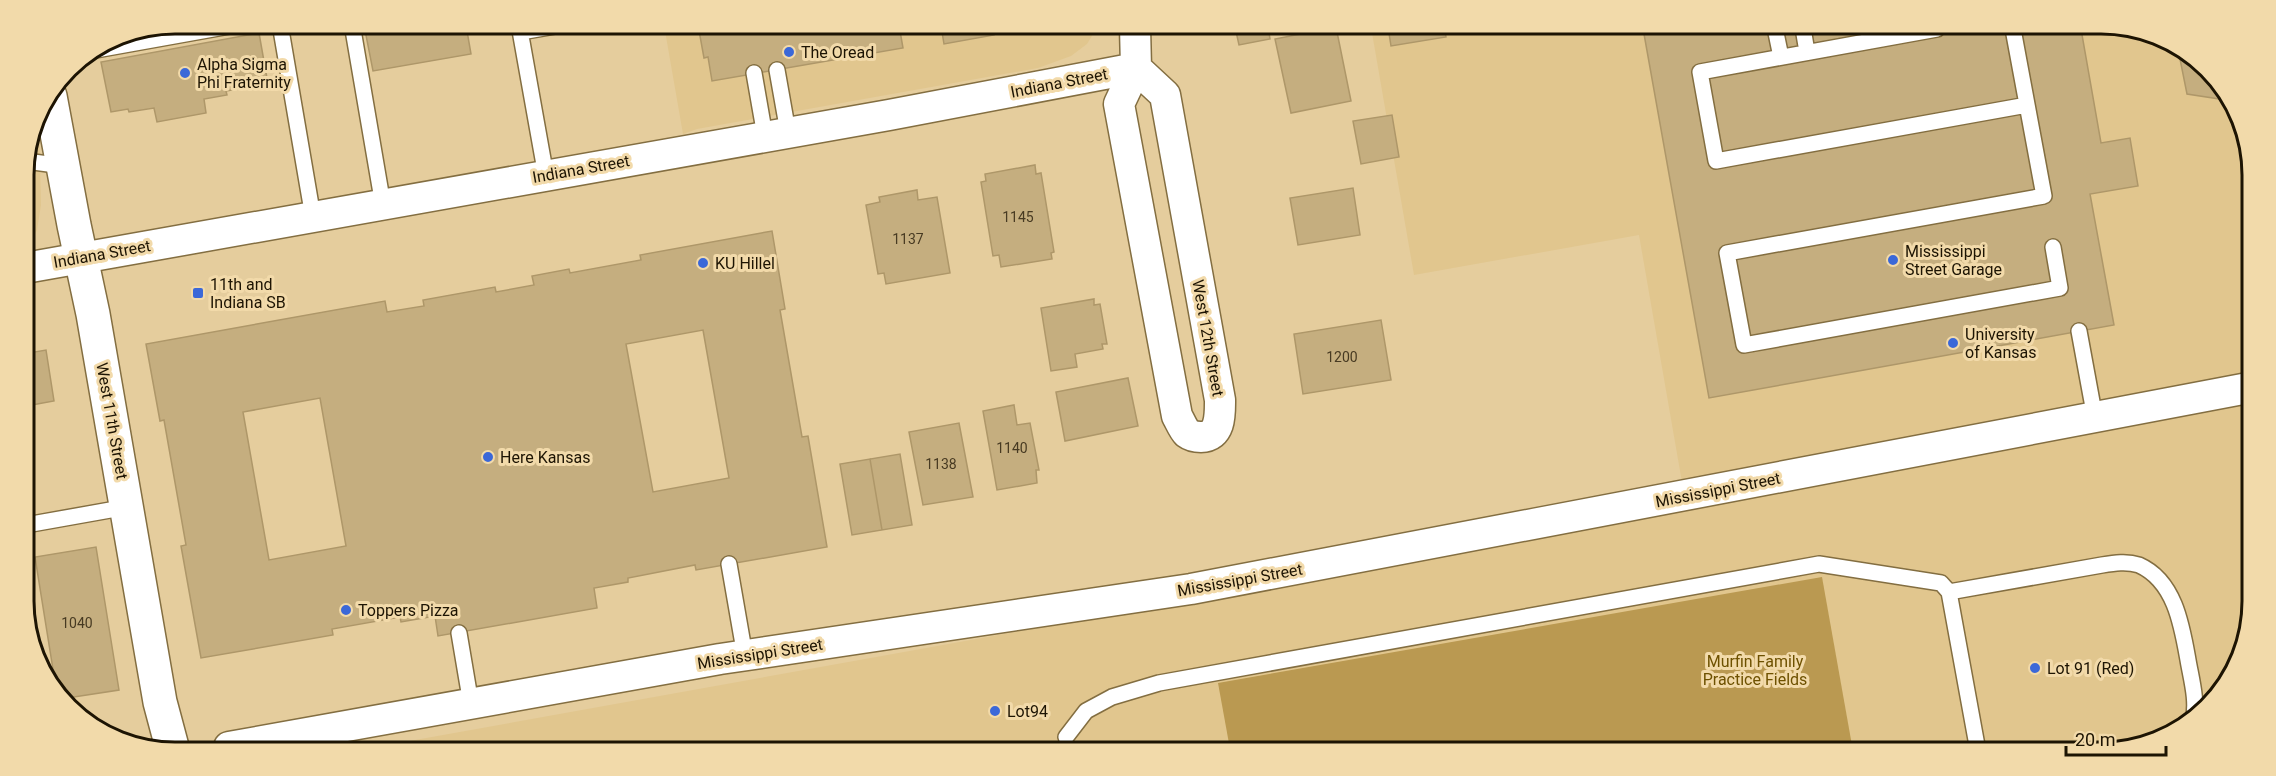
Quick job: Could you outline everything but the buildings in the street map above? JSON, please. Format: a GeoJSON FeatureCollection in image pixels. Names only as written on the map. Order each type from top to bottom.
{"type":"FeatureCollection","features":[{"type":"Feature","properties":{"kind":"street","name":"West 12th Street"},"geometry":{"type":"LineString","coordinates":[[1135,34],[1136,68],[1119,104],[1178,416],[1187,433],[1196,437],[1205,437],[1214,432],[1218,425],[1220,400],[1165,95],[1136,68]]}},
{"type":"Feature","properties":{"kind":"street","name":"Indiana Street"},"geometry":{"type":"LineString","coordinates":[[35,266],[1136,68]]}},
{"type":"Feature","properties":{"kind":"street","name":"West 11th Street"},"geometry":{"type":"LineString","coordinates":[[52,107],[93,314],[160,702],[171,741]]}},
{"type":"Feature","properties":{"kind":"street","name":"Mississippi Street"},"geometry":{"type":"LineString","coordinates":[[257,742],[745,656],[1191,589],[2242,389]]}},
{"type":"Feature","properties":{"kind":"lane"},"geometry":{"type":"LineString","coordinates":[[122,45],[185,34]]}},
{"type":"Feature","properties":{"kind":"lane"},"geometry":{"type":"LineString","coordinates":[[281,34],[314,217]]}},
{"type":"Feature","properties":{"kind":"lane"},"geometry":{"type":"LineString","coordinates":[[354,34],[383,205]]}},
{"type":"Feature","properties":{"kind":"lane"},"geometry":{"type":"LineString","coordinates":[[521,34],[546,176]]}},
{"type":"Feature","properties":{"kind":"lane"},"geometry":{"type":"LineString","coordinates":[[1776,34],[1781,57]]}},
{"type":"Feature","properties":{"kind":"lane"},"geometry":{"type":"LineString","coordinates":[[1804,34],[1808,52]]}},
{"type":"Feature","properties":{"kind":"lane"},"geometry":{"type":"LineString","coordinates":[[1909,34],[1700,72],[1716,161],[2026,105]]}},
{"type":"Feature","properties":{"kind":"lane"},"geometry":{"type":"LineString","coordinates":[[2014,34],[2044,196],[1727,253],[1744,345],[2060,288],[2053,247]]}},
{"type":"Feature","properties":{"kind":"lane"},"geometry":{"type":"LineString","coordinates":[[777,69],[777,134]]}},
{"type":"Feature","properties":{"kind":"lane"},"geometry":{"type":"LineString","coordinates":[[754,74],[777,134]]}},
{"type":"Feature","properties":{"kind":"lane"},"geometry":{"type":"LineString","coordinates":[[35,162],[63,166]]}},
{"type":"Feature","properties":{"kind":"lane"},"geometry":{"type":"LineString","coordinates":[[2079,332],[2095,417]]}},
{"type":"Feature","properties":{"kind":"lane"},"geometry":{"type":"LineString","coordinates":[[34,524],[127,507]]}},
{"type":"Feature","properties":{"kind":"lane"},"geometry":{"type":"LineString","coordinates":[[1949,592],[2122,562],[2138,565],[2153,575],[2169,595],[2180,616],[2192,681],[2193,706]]}},
{"type":"Feature","properties":{"kind":"lane"},"geometry":{"type":"LineString","coordinates":[[729,564],[745,656]]}},
{"type":"Feature","properties":{"kind":"lane"},"geometry":{"type":"LineString","coordinates":[[1066,737],[1086,711],[1112,697],[1159,683],[1819,564],[1941,583],[1949,592],[1976,741]]}},
{"type":"Feature","properties":{"kind":"lane"},"geometry":{"type":"LineString","coordinates":[[459,633],[471,704]]}},
{"type":"Feature","properties":{"kind":"shaded area"},"geometry":{"type":"Polygon","coordinates":[[[666,34],[1093,34],[1087,44],[1071,56],[1038,68],[697,129],[683,134],[666,34]]]}},
{"type":"Feature","properties":{"kind":"shaded area","name":"University of Kansas"},"geometry":{"type":"Polygon","coordinates":[[[1372,34],[2100,34],[2137,39],[2171,53],[2193,70],[2218,97],[2234,130],[2239,148],[2242,176],[2242,600],[2237,637],[2223,671],[2193,706],[2171,723],[2146,734],[2109,741],[404,742],[1687,511],[1639,235],[1414,275],[1372,34]]]}},
{"type":"Feature","properties":{"kind":"shaded area"},"geometry":{"type":"Polygon","coordinates":[[[39,138],[41,205],[35,234],[35,167],[39,138]]]}},
{"type":"Feature","properties":{"kind":"green space","name":"Murfin Family Practice Fields"},"geometry":{"type":"Polygon","coordinates":[[[1822,577],[1851,741],[1229,741],[1218,683],[1822,577]]]}},
{"type":"Feature","properties":{"kind":"place","name":"The Oread"},"geometry":{"type":"Point","coordinates":[789,52]}},
{"type":"Feature","properties":{"kind":"place","name":"Alpha Sigma Phi Fraternity"},"geometry":{"type":"Point","coordinates":[185,73]}},
{"type":"Feature","properties":{"kind":"place","name":"Mississippi Street Garage"},"geometry":{"type":"Point","coordinates":[1893,260]}},
{"type":"Feature","properties":{"kind":"place","name":"KU Hillel"},"geometry":{"type":"Point","coordinates":[703,263]}},
{"type":"Feature","properties":{"kind":"place","name":"11th and Indiana SB"},"geometry":{"type":"Point","coordinates":[198,293]}},
{"type":"Feature","properties":{"kind":"place","name":"University of Kansas"},"geometry":{"type":"Point","coordinates":[1953,343]}},
{"type":"Feature","properties":{"kind":"place","name":"Here Kansas"},"geometry":{"type":"Point","coordinates":[488,457]}},
{"type":"Feature","properties":{"kind":"place","name":"Toppers Pizza"},"geometry":{"type":"Point","coordinates":[346,610]}},
{"type":"Feature","properties":{"kind":"place","name":"Lot 91 (Red)"},"geometry":{"type":"Point","coordinates":[2035,668]}},
{"type":"Feature","properties":{"kind":"place","name":"Lot94"},"geometry":{"type":"Point","coordinates":[995,711]}}]}
